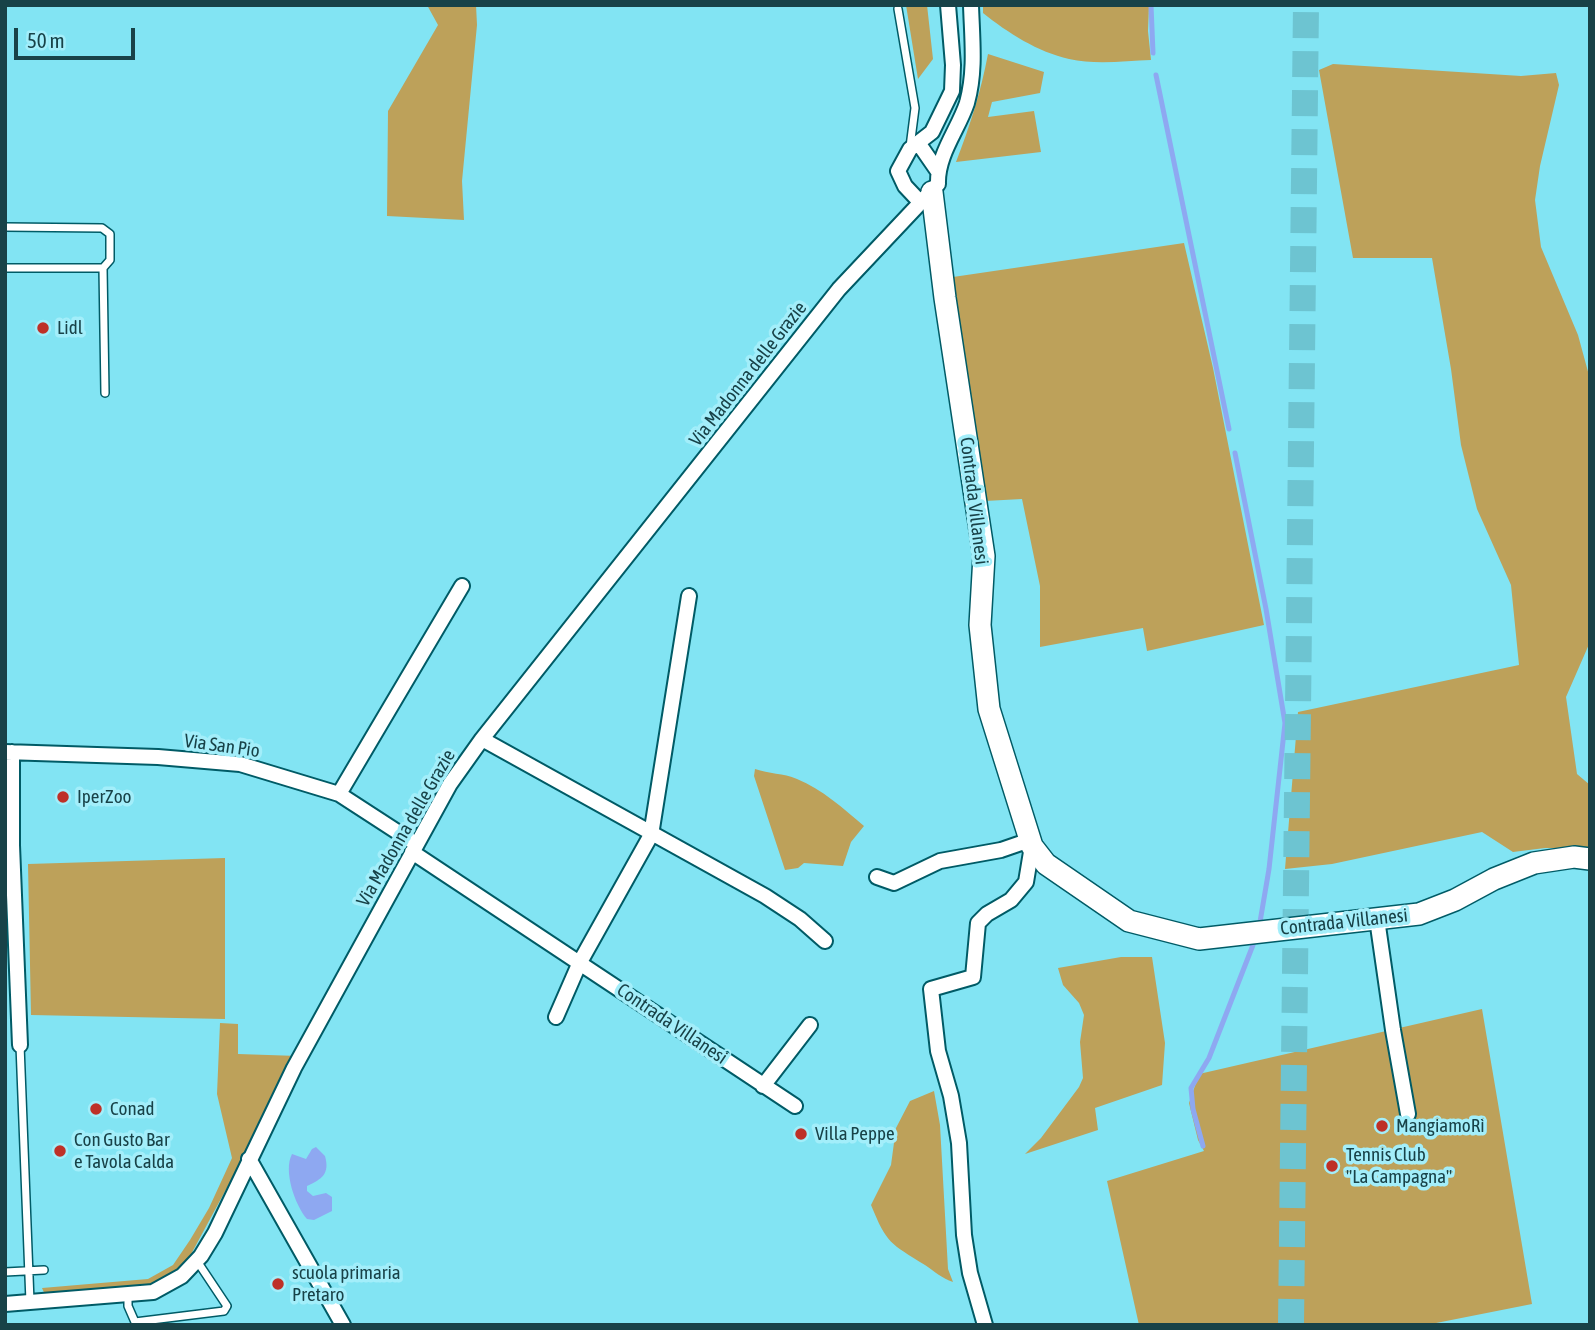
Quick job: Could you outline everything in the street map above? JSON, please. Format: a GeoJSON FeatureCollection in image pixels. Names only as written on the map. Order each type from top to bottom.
{"type":"FeatureCollection","features":[{"type":"Feature","properties":{"kind":"street"},"geometry":{"type":"LineString","coordinates":[[948,5],[953,65],[952,91],[932,132],[915,147],[898,171],[905,186],[926,198],[938,184],[937,170],[966,104],[973,73],[975,45],[971,5]]}},
{"type":"Feature","properties":{"kind":"street"},"geometry":{"type":"LineString","coordinates":[[915,147],[937,170]]}},
{"type":"Feature","properties":{"kind":"street","name":"Via Madonna delle Grazie"},"geometry":{"type":"LineString","coordinates":[[5,1304],[153,1292],[175,1281],[196,1261],[215,1233],[295,1068],[450,784],[482,739],[839,289],[926,198]]}},
{"type":"Feature","properties":{"kind":"street","name":"Contrada Villanesi"},"geometry":{"type":"LineString","coordinates":[[926,198],[984,556],[980,625],[989,709],[1031,843],[1046,864],[1129,921],[1199,939],[1419,914],[1534,863],[1574,857],[1590,859]]}},
{"type":"Feature","properties":{"kind":"street"},"geometry":{"type":"LineString","coordinates":[[339,794],[462,586]]}},
{"type":"Feature","properties":{"kind":"street"},"geometry":{"type":"LineString","coordinates":[[556,1017],[580,962],[651,835],[689,596]]}},
{"type":"Feature","properties":{"kind":"street"},"geometry":{"type":"LineString","coordinates":[[482,739],[765,896],[800,919],[825,941]]}},
{"type":"Feature","properties":{"kind":"street"},"geometry":{"type":"LineString","coordinates":[[9,752],[20,1045]]}},
{"type":"Feature","properties":{"kind":"street","name":"Via San Pio"},"geometry":{"type":"LineString","coordinates":[[9,752],[158,757],[240,764],[339,794],[414,848]]}},
{"type":"Feature","properties":{"kind":"street"},"geometry":{"type":"LineString","coordinates":[[877,877],[894,883],[940,861],[1031,843]]}},
{"type":"Feature","properties":{"kind":"street","name":"Contrada Villanesi"},"geometry":{"type":"LineString","coordinates":[[985,1325],[968,1260],[959,1143],[951,1096],[938,1051],[931,989],[973,977],[978,923],[987,914],[1011,900],[1026,882],[1031,843]]}},
{"type":"Feature","properties":{"kind":"street","name":"Contrada Villanesi"},"geometry":{"type":"LineString","coordinates":[[414,848],[795,1106]]}},
{"type":"Feature","properties":{"kind":"street"},"geometry":{"type":"LineString","coordinates":[[1377,919],[1408,1114]]}},
{"type":"Feature","properties":{"kind":"street"},"geometry":{"type":"LineString","coordinates":[[763,1086],[810,1025]]}},
{"type":"Feature","properties":{"kind":"street"},"geometry":{"type":"LineString","coordinates":[[249,1159],[343,1325]]}},
{"type":"Feature","properties":{"kind":"lane"},"geometry":{"type":"LineString","coordinates":[[898,9],[915,108],[915,147]]}},
{"type":"Feature","properties":{"kind":"lane"},"geometry":{"type":"LineString","coordinates":[[5,227],[102,228],[110,234],[110,260],[103,268],[105,393]]}},
{"type":"Feature","properties":{"kind":"lane"},"geometry":{"type":"LineString","coordinates":[[5,268],[103,268]]}},
{"type":"Feature","properties":{"kind":"lane"},"geometry":{"type":"LineString","coordinates":[[20,1045],[30,1302]]}},
{"type":"Feature","properties":{"kind":"lane"},"geometry":{"type":"LineString","coordinates":[[128,1295],[128,1306],[135,1322],[224,1311],[227,1306],[196,1261]]}},
{"type":"Feature","properties":{"kind":"lane"},"geometry":{"type":"LineString","coordinates":[[5,1272],[44,1270]]}},
{"type":"Feature","properties":{"kind":"shaded area"},"geometry":{"type":"Polygon","coordinates":[[[427,5],[476,5],[477,25],[462,181],[464,220],[387,216],[388,111],[438,25],[427,5]]]}},
{"type":"Feature","properties":{"kind":"shaded area"},"geometry":{"type":"Polygon","coordinates":[[[906,5],[927,5],[933,59],[918,79],[906,5]]]}},
{"type":"Feature","properties":{"kind":"shaded area"},"geometry":{"type":"Polygon","coordinates":[[[983,5],[1149,5],[1151,60],[1089,62],[1057,56],[1035,47],[1003,28],[983,13],[983,5]]]}},
{"type":"Feature","properties":{"kind":"shaded area"},"geometry":{"type":"Polygon","coordinates":[[[988,54],[1044,72],[1040,93],[992,102],[988,117],[1034,111],[1041,152],[956,162],[975,108],[988,54]]]}},
{"type":"Feature","properties":{"kind":"shaded area"},"geometry":{"type":"Polygon","coordinates":[[[1333,64],[1521,76],[1556,73],[1559,85],[1535,200],[1541,247],[1578,335],[1590,379],[1590,642],[1566,697],[1577,774],[1590,785],[1590,848],[1545,848],[1513,852],[1482,832],[1332,864],[1285,869],[1298,712],[1519,665],[1511,585],[1477,509],[1461,445],[1432,258],[1353,258],[1319,70],[1333,64]]]}},
{"type":"Feature","properties":{"kind":"shaded area"},"geometry":{"type":"Polygon","coordinates":[[[1184,243],[1213,368],[1264,625],[1147,651],[1143,628],[1040,647],[1040,586],[1022,499],[985,501],[953,277],[1184,243]]]}},
{"type":"Feature","properties":{"kind":"shaded area"},"geometry":{"type":"Polygon","coordinates":[[[755,769],[806,783],[864,826],[851,842],[843,866],[804,863],[798,868],[785,870],[754,776],[755,769]]]}},
{"type":"Feature","properties":{"kind":"shaded area"},"geometry":{"type":"Polygon","coordinates":[[[225,858],[225,1019],[31,1015],[28,864],[225,858]]]}},
{"type":"Feature","properties":{"kind":"shaded area"},"geometry":{"type":"Polygon","coordinates":[[[1121,957],[1152,957],[1165,1043],[1162,1085],[1095,1108],[1098,1130],[1025,1154],[1041,1138],[1083,1078],[1080,1042],[1084,1015],[1079,1003],[1063,985],[1058,968],[1121,957]]]}},
{"type":"Feature","properties":{"kind":"shaded area","name":"Tennis Club \"La Campagna\""},"geometry":{"type":"Polygon","coordinates":[[[1482,1009],[1532,1304],[1426,1325],[1139,1325],[1107,1181],[1204,1151],[1198,1140],[1189,1103],[1199,1074],[1482,1009]]]}},
{"type":"Feature","properties":{"kind":"shaded area"},"geometry":{"type":"Polygon","coordinates":[[[220,1023],[238,1024],[238,1054],[298,1056],[189,1258],[176,1272],[148,1285],[46,1297],[42,1288],[148,1279],[173,1265],[190,1240],[209,1208],[232,1158],[217,1094],[220,1023]]]}},
{"type":"Feature","properties":{"kind":"shaded area"},"geometry":{"type":"Polygon","coordinates":[[[934,1091],[940,1125],[948,1269],[953,1282],[891,1241],[881,1228],[871,1205],[891,1165],[896,1128],[910,1101],[934,1091]]]}},
{"type":"Feature","properties":{"kind":"water"},"geometry":{"type":"Polygon","coordinates":[[[316,1147],[325,1156],[325,1172],[321,1178],[307,1186],[307,1191],[313,1196],[326,1193],[332,1197],[332,1211],[314,1220],[307,1219],[298,1205],[289,1169],[292,1154],[306,1159],[316,1147]]]}},
{"type":"Feature","properties":{"kind":"waterway"},"geometry":{"type":"LineString","coordinates":[[1151,5],[1153,53]]}},
{"type":"Feature","properties":{"kind":"waterway"},"geometry":{"type":"LineString","coordinates":[[1156,75],[1229,429]]}},
{"type":"Feature","properties":{"kind":"waterway"},"geometry":{"type":"LineString","coordinates":[[1235,453],[1285,723],[1269,869],[1260,922]]}},
{"type":"Feature","properties":{"kind":"waterway"},"geometry":{"type":"LineString","coordinates":[[1203,1146],[1193,1109],[1191,1088],[1209,1058],[1253,945]]}},
{"type":"Feature","properties":{"kind":"tunnel"},"geometry":{"type":"LineString","coordinates":[[1291,1325],[1306,5]]}},
{"type":"Feature","properties":{"kind":"place","name":"Lidl"},"geometry":{"type":"Point","coordinates":[43,328]}},
{"type":"Feature","properties":{"kind":"place","name":"IperZoo"},"geometry":{"type":"Point","coordinates":[63,797]}},
{"type":"Feature","properties":{"kind":"place","name":"Conad"},"geometry":{"type":"Point","coordinates":[96,1109]}},
{"type":"Feature","properties":{"kind":"place","name":"MangiamoRì"},"geometry":{"type":"Point","coordinates":[1382,1126]}},
{"type":"Feature","properties":{"kind":"place","name":"Villa Peppe"},"geometry":{"type":"Point","coordinates":[801,1134]}},
{"type":"Feature","properties":{"kind":"place","name":"Con Gusto Bar e Tavola Calda"},"geometry":{"type":"Point","coordinates":[60,1151]}},
{"type":"Feature","properties":{"kind":"place","name":"Tennis Club \"La Campagna\""},"geometry":{"type":"Point","coordinates":[1332,1166]}},
{"type":"Feature","properties":{"kind":"place","name":"scuola primaria Pretaro"},"geometry":{"type":"Point","coordinates":[278,1284]}}]}
